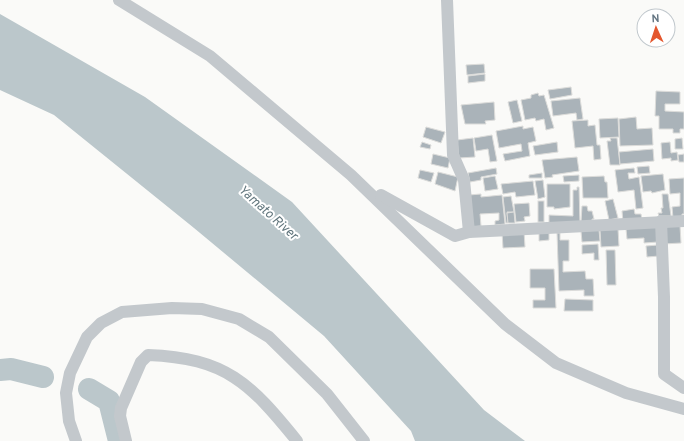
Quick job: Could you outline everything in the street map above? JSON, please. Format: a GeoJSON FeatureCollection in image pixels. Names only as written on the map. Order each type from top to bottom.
{"type":"FeatureCollection","features":[{"type":"Feature","properties":{"kind":"street"},"geometry":{"type":"LineString","coordinates":[[119,0],[210,56],[351,175],[505,324],[556,363],[626,393],[684,409]]}},
{"type":"Feature","properties":{"kind":"street"},"geometry":{"type":"LineString","coordinates":[[448,0],[453,155],[464,180],[468,232]]}},
{"type":"Feature","properties":{"kind":"street"},"geometry":{"type":"LineString","coordinates":[[351,175],[392,203],[455,236],[468,232],[660,221],[684,221]]}},
{"type":"Feature","properties":{"kind":"street"},"geometry":{"type":"LineString","coordinates":[[660,221],[664,296],[664,374],[684,388]]}},
{"type":"Feature","properties":{"kind":"street"},"geometry":{"type":"LineString","coordinates":[[76,441],[69,421],[66,393],[70,373],[87,337],[101,323],[122,312],[172,308],[202,310],[239,319],[269,337],[327,394],[364,441]]}},
{"type":"Feature","properties":{"kind":"street"},"geometry":{"type":"LineString","coordinates":[[126,441],[120,416],[120,408],[141,362],[148,355],[177,356],[208,364],[243,382],[268,405],[297,441]]}},
{"type":"Feature","properties":{"kind":"water","name":"Yamato River"},"geometry":{"type":"Polygon","coordinates":[[[0,14],[145,97],[292,202],[484,410],[525,441],[415,441],[411,431],[324,336],[194,228],[54,115],[0,90],[0,14]]]}},
{"type":"Feature","properties":{"kind":"building"},"geometry":{"type":"Polygon","coordinates":[[[484,64],[485,73],[467,75],[466,65],[484,64]]]}},
{"type":"Feature","properties":{"kind":"building"},"geometry":{"type":"Polygon","coordinates":[[[485,74],[485,81],[468,83],[468,76],[485,74]]]}},
{"type":"Feature","properties":{"kind":"building"},"geometry":{"type":"Polygon","coordinates":[[[571,87],[572,95],[550,99],[548,90],[571,87]]]}},
{"type":"Feature","properties":{"kind":"building"},"geometry":{"type":"Polygon","coordinates":[[[656,91],[680,92],[680,104],[665,104],[665,111],[684,112],[684,129],[680,129],[680,133],[673,133],[673,129],[659,129],[659,116],[655,116],[656,91]]]}},
{"type":"Feature","properties":{"kind":"building"},"geometry":{"type":"Polygon","coordinates":[[[538,93],[539,96],[544,95],[554,128],[546,130],[544,119],[536,121],[535,118],[525,120],[521,100],[531,98],[531,95],[538,93]]]}},
{"type":"Feature","properties":{"kind":"building"},"geometry":{"type":"Polygon","coordinates":[[[580,98],[583,119],[577,120],[576,113],[553,116],[551,101],[580,98]]]}},
{"type":"Feature","properties":{"kind":"building"},"geometry":{"type":"Polygon","coordinates":[[[517,100],[522,121],[513,123],[508,102],[517,100]]]}},
{"type":"Feature","properties":{"kind":"building"},"geometry":{"type":"Polygon","coordinates":[[[494,102],[495,120],[485,121],[486,124],[465,124],[461,105],[494,102]]]}},
{"type":"Feature","properties":{"kind":"building"},"geometry":{"type":"Polygon","coordinates":[[[636,117],[637,129],[652,128],[653,145],[620,146],[619,119],[636,117]]]}},
{"type":"Feature","properties":{"kind":"building"},"geometry":{"type":"Polygon","coordinates":[[[618,118],[619,137],[600,138],[599,119],[618,118]]]}},
{"type":"Feature","properties":{"kind":"building"},"geometry":{"type":"Polygon","coordinates":[[[588,120],[588,126],[595,125],[597,145],[600,145],[601,159],[594,160],[593,146],[575,148],[572,121],[588,120]]]}},
{"type":"Feature","properties":{"kind":"building"},"geometry":{"type":"Polygon","coordinates":[[[523,126],[523,129],[533,127],[536,141],[528,143],[530,156],[505,161],[503,154],[522,151],[521,144],[499,148],[496,131],[523,126]]]}},
{"type":"Feature","properties":{"kind":"building"},"geometry":{"type":"Polygon","coordinates":[[[426,127],[445,132],[441,143],[423,137],[426,127]]]}},
{"type":"Feature","properties":{"kind":"building"},"geometry":{"type":"Polygon","coordinates":[[[492,135],[497,161],[490,162],[488,149],[476,151],[474,138],[492,135]]]}},
{"type":"Feature","properties":{"kind":"building"},"geometry":{"type":"Polygon","coordinates":[[[473,138],[475,157],[459,158],[457,140],[473,138]]]}},
{"type":"Feature","properties":{"kind":"building"},"geometry":{"type":"Polygon","coordinates":[[[610,138],[617,138],[620,165],[610,165],[607,141],[611,141],[610,138]]]}},
{"type":"Feature","properties":{"kind":"building"},"geometry":{"type":"Polygon","coordinates":[[[682,138],[683,149],[675,149],[675,139],[682,138]]]}},
{"type":"Feature","properties":{"kind":"building"},"geometry":{"type":"Polygon","coordinates":[[[422,142],[431,145],[430,149],[420,147],[422,142]]]}},
{"type":"Feature","properties":{"kind":"building"},"geometry":{"type":"Polygon","coordinates":[[[557,142],[558,152],[535,155],[533,146],[557,142]]]}},
{"type":"Feature","properties":{"kind":"building"},"geometry":{"type":"Polygon","coordinates":[[[670,142],[671,153],[677,152],[678,160],[671,161],[671,158],[662,159],[661,143],[670,142]]]}},
{"type":"Feature","properties":{"kind":"building"},"geometry":{"type":"Polygon","coordinates":[[[653,149],[654,161],[620,164],[619,152],[653,149]]]}},
{"type":"Feature","properties":{"kind":"building"},"geometry":{"type":"Polygon","coordinates":[[[433,154],[450,158],[448,168],[431,164],[433,154]]]}},
{"type":"Feature","properties":{"kind":"building"},"geometry":{"type":"Polygon","coordinates":[[[684,154],[684,162],[679,162],[678,155],[684,154]]]}},
{"type":"Feature","properties":{"kind":"building"},"geometry":{"type":"Polygon","coordinates":[[[577,157],[579,171],[552,175],[553,177],[545,178],[542,160],[577,157]]]}},
{"type":"Feature","properties":{"kind":"building"},"geometry":{"type":"Polygon","coordinates":[[[649,166],[650,173],[638,174],[637,167],[649,166]]]}},
{"type":"Feature","properties":{"kind":"building"},"geometry":{"type":"Polygon","coordinates":[[[496,168],[497,174],[481,177],[481,180],[470,182],[468,173],[496,168]]]}},
{"type":"Feature","properties":{"kind":"building"},"geometry":{"type":"Polygon","coordinates":[[[634,168],[635,173],[628,173],[629,179],[639,177],[643,208],[636,209],[634,190],[618,192],[615,170],[634,168]]]}},
{"type":"Feature","properties":{"kind":"building"},"geometry":{"type":"Polygon","coordinates":[[[420,170],[434,173],[431,182],[418,178],[420,170]]]}},
{"type":"Feature","properties":{"kind":"building"},"geometry":{"type":"Polygon","coordinates":[[[438,172],[458,177],[455,191],[435,184],[438,172]]]}},
{"type":"Feature","properties":{"kind":"building"},"geometry":{"type":"Polygon","coordinates":[[[542,173],[542,178],[529,178],[529,175],[542,173]]]}},
{"type":"Feature","properties":{"kind":"building"},"geometry":{"type":"Polygon","coordinates":[[[663,174],[665,190],[652,193],[651,191],[643,192],[641,176],[663,174]]]}},
{"type":"Feature","properties":{"kind":"building"},"geometry":{"type":"Polygon","coordinates":[[[579,175],[579,181],[564,182],[563,176],[579,175]]]}},
{"type":"Feature","properties":{"kind":"building"},"geometry":{"type":"Polygon","coordinates":[[[495,176],[498,189],[485,191],[483,178],[495,176]]]}},
{"type":"Feature","properties":{"kind":"building"},"geometry":{"type":"Polygon","coordinates":[[[604,176],[605,182],[607,182],[608,198],[583,198],[582,177],[604,176]]]}},
{"type":"Feature","properties":{"kind":"building"},"geometry":{"type":"Polygon","coordinates":[[[684,178],[684,214],[682,214],[682,217],[673,218],[672,207],[680,206],[680,193],[670,194],[669,179],[684,178]]]}},
{"type":"Feature","properties":{"kind":"building"},"geometry":{"type":"Polygon","coordinates":[[[543,180],[545,197],[538,199],[535,181],[543,180]]]}},
{"type":"Feature","properties":{"kind":"building"},"geometry":{"type":"Polygon","coordinates":[[[533,181],[535,195],[516,197],[515,192],[503,194],[501,184],[533,181]]]}},
{"type":"Feature","properties":{"kind":"building"},"geometry":{"type":"Polygon","coordinates":[[[547,184],[570,184],[570,207],[554,209],[554,207],[547,207],[547,184]]]}},
{"type":"Feature","properties":{"kind":"building"},"geometry":{"type":"Polygon","coordinates":[[[577,187],[579,187],[580,223],[549,224],[549,215],[573,216],[573,190],[577,190],[577,187]]]}},
{"type":"Feature","properties":{"kind":"building"},"geometry":{"type":"Polygon","coordinates":[[[481,194],[481,197],[502,195],[505,224],[495,225],[495,221],[499,220],[499,213],[480,214],[481,226],[471,227],[469,195],[481,194]]]}},
{"type":"Feature","properties":{"kind":"building"},"geometry":{"type":"Polygon","coordinates":[[[662,194],[668,194],[671,216],[659,216],[658,213],[662,213],[661,208],[663,208],[662,194]]]}},
{"type":"Feature","properties":{"kind":"building"},"geometry":{"type":"Polygon","coordinates":[[[511,196],[514,212],[507,212],[508,223],[506,223],[503,197],[511,196]]]}},
{"type":"Feature","properties":{"kind":"building"},"geometry":{"type":"Polygon","coordinates":[[[613,199],[618,218],[609,220],[605,201],[613,199]]]}},
{"type":"Feature","properties":{"kind":"building"},"geometry":{"type":"Polygon","coordinates":[[[538,201],[544,201],[544,222],[538,222],[538,201]]]}},
{"type":"Feature","properties":{"kind":"building"},"geometry":{"type":"Polygon","coordinates":[[[529,203],[530,216],[524,217],[525,221],[516,222],[514,204],[529,203]]]}},
{"type":"Feature","properties":{"kind":"building"},"geometry":{"type":"Polygon","coordinates":[[[582,206],[587,206],[588,211],[592,211],[594,219],[592,219],[592,221],[581,222],[582,206]]]}},
{"type":"Feature","properties":{"kind":"building"},"geometry":{"type":"Polygon","coordinates":[[[634,209],[635,214],[641,214],[642,220],[623,222],[622,211],[634,209]]]}},
{"type":"Feature","properties":{"kind":"building"},"geometry":{"type":"Polygon","coordinates":[[[514,212],[515,223],[508,223],[507,213],[514,212]]]}},
{"type":"Feature","properties":{"kind":"building"},"geometry":{"type":"Polygon","coordinates":[[[657,226],[658,242],[644,243],[644,238],[627,239],[626,229],[657,226]]]}},
{"type":"Feature","properties":{"kind":"building"},"geometry":{"type":"Polygon","coordinates":[[[680,226],[681,243],[663,244],[661,227],[680,226]]]}},
{"type":"Feature","properties":{"kind":"building"},"geometry":{"type":"Polygon","coordinates":[[[618,229],[619,246],[601,247],[600,230],[618,229]]]}},
{"type":"Feature","properties":{"kind":"building"},"geometry":{"type":"Polygon","coordinates":[[[599,230],[600,241],[582,242],[581,231],[599,230]]]}},
{"type":"Feature","properties":{"kind":"building"},"geometry":{"type":"Polygon","coordinates":[[[524,231],[525,247],[503,248],[502,232],[524,231]]]}},
{"type":"Feature","properties":{"kind":"building"},"geometry":{"type":"Polygon","coordinates":[[[539,231],[549,231],[549,240],[539,241],[539,231]]]}},
{"type":"Feature","properties":{"kind":"building"},"geometry":{"type":"Polygon","coordinates":[[[557,233],[560,233],[560,240],[569,240],[569,261],[563,261],[563,272],[585,271],[586,279],[593,279],[594,296],[584,296],[584,290],[559,291],[557,233]]]}},
{"type":"Feature","properties":{"kind":"building"},"geometry":{"type":"Polygon","coordinates":[[[598,244],[599,260],[594,260],[594,253],[582,254],[582,245],[598,244]]]}},
{"type":"Feature","properties":{"kind":"building"},"geometry":{"type":"Polygon","coordinates":[[[658,245],[659,256],[647,257],[646,246],[658,245]]]}},
{"type":"Feature","properties":{"kind":"building"},"geometry":{"type":"Polygon","coordinates":[[[606,250],[615,250],[616,285],[607,285],[606,250]]]}},
{"type":"Feature","properties":{"kind":"building"},"geometry":{"type":"Polygon","coordinates":[[[530,269],[554,269],[556,308],[533,308],[533,300],[545,300],[545,288],[530,288],[530,269]]]}},
{"type":"Feature","properties":{"kind":"building"},"geometry":{"type":"Polygon","coordinates":[[[565,299],[593,300],[593,311],[564,311],[565,299]]]}},
{"type":"Feature","properties":{"kind":"waterway"},"geometry":{"type":"LineString","coordinates":[[0,370],[11,369],[43,377]]}},
{"type":"Feature","properties":{"kind":"waterway"},"geometry":{"type":"LineString","coordinates":[[89,389],[109,401],[119,441]]}}]}
